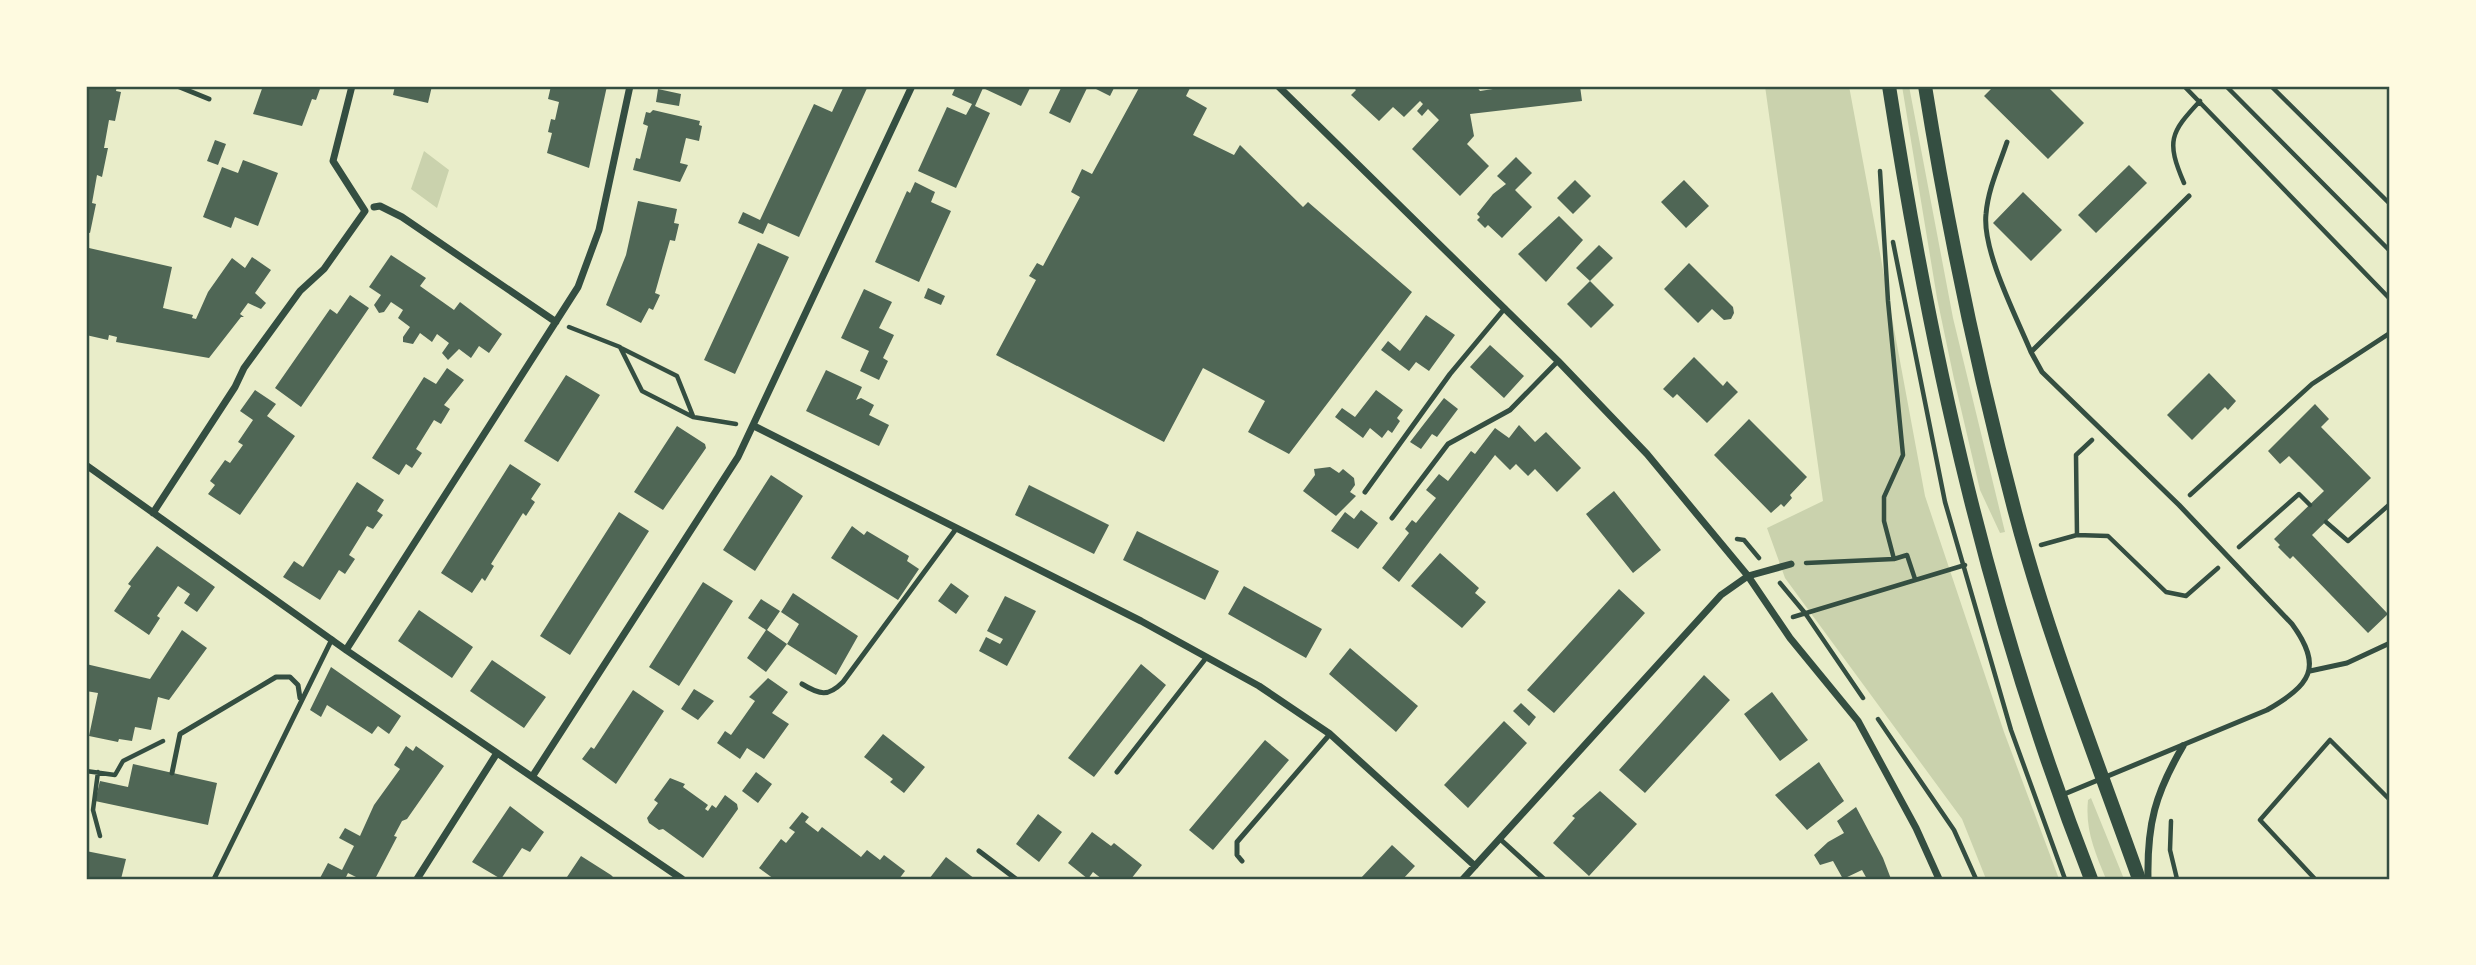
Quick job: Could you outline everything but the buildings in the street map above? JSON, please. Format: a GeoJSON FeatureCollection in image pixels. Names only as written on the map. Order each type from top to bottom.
{"type":"FeatureCollection","features":[{"type":"Feature","properties":{"kind":"main road"},"geometry":{"type":"LineString","coordinates":[[1889,86],[1930,325],[1968,499],[2001,620],[2059,796],[2091,879]]}},
{"type":"Feature","properties":{"kind":"main road"},"geometry":{"type":"LineString","coordinates":[[1925,86],[1969,320],[2015,513],[2101,780],[2139,879]]}},
{"type":"Feature","properties":{"kind":"street"},"geometry":{"type":"LineString","coordinates":[[153,513],[235,387],[244,368],[300,291],[324,269],[365,211],[333,161],[352,86]]}},
{"type":"Feature","properties":{"kind":"street"},"geometry":{"type":"LineString","coordinates":[[346,650],[578,287],[591,259],[631,86]]}},
{"type":"Feature","properties":{"kind":"street"},"geometry":{"type":"LineString","coordinates":[[532,777],[738,457],[912,86]]}},
{"type":"Feature","properties":{"kind":"street"},"geometry":{"type":"LineString","coordinates":[[1280,86],[1558,361],[1647,454],[1748,576],[1778,621],[1858,721],[1916,828],[1939,879]]}},
{"type":"Feature","properties":{"kind":"street"},"geometry":{"type":"LineString","coordinates":[[373,207],[380,206],[402,217],[556,322]]}},
{"type":"Feature","properties":{"kind":"street"},"geometry":{"type":"LineString","coordinates":[[754,426],[1141,621],[1259,686],[1330,734],[1475,866]]}},
{"type":"Feature","properties":{"kind":"street"},"geometry":{"type":"LineString","coordinates":[[86,465],[346,650],[682,879]]}},
{"type":"Feature","properties":{"kind":"street"},"geometry":{"type":"LineString","coordinates":[[1463,879],[1721,595],[1748,576],[1791,564]]}},
{"type":"Feature","properties":{"kind":"street"},"geometry":{"type":"LineString","coordinates":[[2148,879],[2147,838],[2153,806],[2183,746]]}},
{"type":"Feature","properties":{"kind":"street"},"geometry":{"type":"LineString","coordinates":[[417,879],[497,753]]}},
{"type":"Feature","properties":{"kind":"lane"},"geometry":{"type":"LineString","coordinates":[[177,86],[209,99]]}},
{"type":"Feature","properties":{"kind":"lane"},"geometry":{"type":"LineString","coordinates":[[2007,142],[1989,192],[1985,218],[1987,236],[2002,284],[2042,372],[2179,505],[2292,624],[2307,645],[2310,671],[2296,693],[2277,704],[2183,746],[2059,796]]}},
{"type":"Feature","properties":{"kind":"lane"},"geometry":{"type":"LineString","coordinates":[[2031,352],[2189,196]]}},
{"type":"Feature","properties":{"kind":"lane"},"geometry":{"type":"LineString","coordinates":[[1365,492],[1450,374],[1505,308]]}},
{"type":"Feature","properties":{"kind":"lane"},"geometry":{"type":"LineString","coordinates":[[1392,518],[1448,444],[1510,410],[1558,361]]}},
{"type":"Feature","properties":{"kind":"lane"},"geometry":{"type":"LineString","coordinates":[[802,684],[817,694],[826,694],[843,682],[956,529]]}},
{"type":"Feature","properties":{"kind":"lane"},"geometry":{"type":"LineString","coordinates":[[214,879],[331,639]]}},
{"type":"Feature","properties":{"kind":"lane"},"geometry":{"type":"LineString","coordinates":[[2310,671],[2347,663],[2390,643]]}},
{"type":"Feature","properties":{"kind":"lane"},"geometry":{"type":"LineString","coordinates":[[1117,772],[1206,658]]}},
{"type":"Feature","properties":{"kind":"lane"},"geometry":{"type":"LineString","coordinates":[[172,773],[180,734],[276,677],[290,677],[299,685],[300,698]]}},
{"type":"Feature","properties":{"kind":"lane"},"geometry":{"type":"LineString","coordinates":[[1242,861],[1237,855],[1237,842],[1330,734]]}},
{"type":"Feature","properties":{"kind":"lane"},"geometry":{"type":"LineString","coordinates":[[1500,839],[1544,879]]}},
{"type":"Feature","properties":{"kind":"lane"},"geometry":{"type":"LineString","coordinates":[[979,851],[1016,879]]}},
{"type":"Feature","properties":{"kind":"path"},"geometry":{"type":"LineString","coordinates":[[2184,86],[2388,291],[2390,299]]}},
{"type":"Feature","properties":{"kind":"path"},"geometry":{"type":"LineString","coordinates":[[2226,86],[2390,250]]}},
{"type":"Feature","properties":{"kind":"path"},"geometry":{"type":"LineString","coordinates":[[2271,86],[2390,204]]}},
{"type":"Feature","properties":{"kind":"path"},"geometry":{"type":"LineString","coordinates":[[2189,196],[2178,171],[2173,138],[2176,126],[2200,101]]}},
{"type":"Feature","properties":{"kind":"path"},"geometry":{"type":"LineString","coordinates":[[1880,171],[1888,301],[1903,455],[1884,497],[1884,521],[1894,559]]}},
{"type":"Feature","properties":{"kind":"path"},"geometry":{"type":"LineString","coordinates":[[556,322],[620,348],[677,376],[693,417]]}},
{"type":"Feature","properties":{"kind":"path"},"geometry":{"type":"LineString","coordinates":[[2179,505],[2312,384],[2390,333]]}},
{"type":"Feature","properties":{"kind":"path"},"geometry":{"type":"LineString","coordinates":[[620,348],[642,391],[693,417],[754,426]]}},
{"type":"Feature","properties":{"kind":"path"},"geometry":{"type":"LineString","coordinates":[[2101,431],[2076,456],[2077,535],[2108,536],[2166,592],[2186,596],[2199,588],[2227,558],[2299,494],[2310,505]]}},
{"type":"Feature","properties":{"kind":"path"},"geometry":{"type":"LineString","coordinates":[[2326,522],[2348,541],[2390,504]]}},
{"type":"Feature","properties":{"kind":"path"},"geometry":{"type":"LineString","coordinates":[[1791,564],[1894,559],[1907,555],[1915,579]]}},
{"type":"Feature","properties":{"kind":"path"},"geometry":{"type":"LineString","coordinates":[[1778,621],[1928,576]]}},
{"type":"Feature","properties":{"kind":"path"},"geometry":{"type":"LineString","coordinates":[[1805,613],[1869,705]]}},
{"type":"Feature","properties":{"kind":"path"},"geometry":{"type":"LineString","coordinates":[[1877,717],[1954,830],[1976,879]]}},
{"type":"Feature","properties":{"kind":"path"},"geometry":{"type":"LineString","coordinates":[[86,771],[115,775],[123,761],[180,734]]}},
{"type":"Feature","properties":{"kind":"path"},"geometry":{"type":"LineString","coordinates":[[2315,879],[2260,820],[2330,740],[2390,800]]}},
{"type":"Feature","properties":{"kind":"path"},"geometry":{"type":"LineString","coordinates":[[98,772],[93,810],[100,836]]}},
{"type":"Feature","properties":{"kind":"path"},"geometry":{"type":"LineString","coordinates":[[2175,809],[2170,850],[2177,879]]}},
{"type":"Feature","properties":{"kind":"green space"},"geometry":{"type":"Polygon","coordinates":[[[1765,86],[1849,86],[1925,496],[2004,732],[2059,879],[1986,879],[1962,819],[1785,578],[1767,528],[1823,501],[1765,86]]]}},
{"type":"Feature","properties":{"kind":"green space"},"geometry":{"type":"Polygon","coordinates":[[[1902,86],[1909,86],[1953,318],[2005,532],[2000,533],[1980,490],[1954,379],[1937,298],[1902,86]]]}},
{"type":"Feature","properties":{"kind":"green space"},"geometry":{"type":"Polygon","coordinates":[[[424,151],[449,170],[437,208],[411,189],[424,151]]]}},
{"type":"Feature","properties":{"kind":"green space"},"geometry":{"type":"Polygon","coordinates":[[[2091,798],[2124,879],[2106,879],[2089,831],[2087,811],[2088,800],[2091,798]]]}}]}
